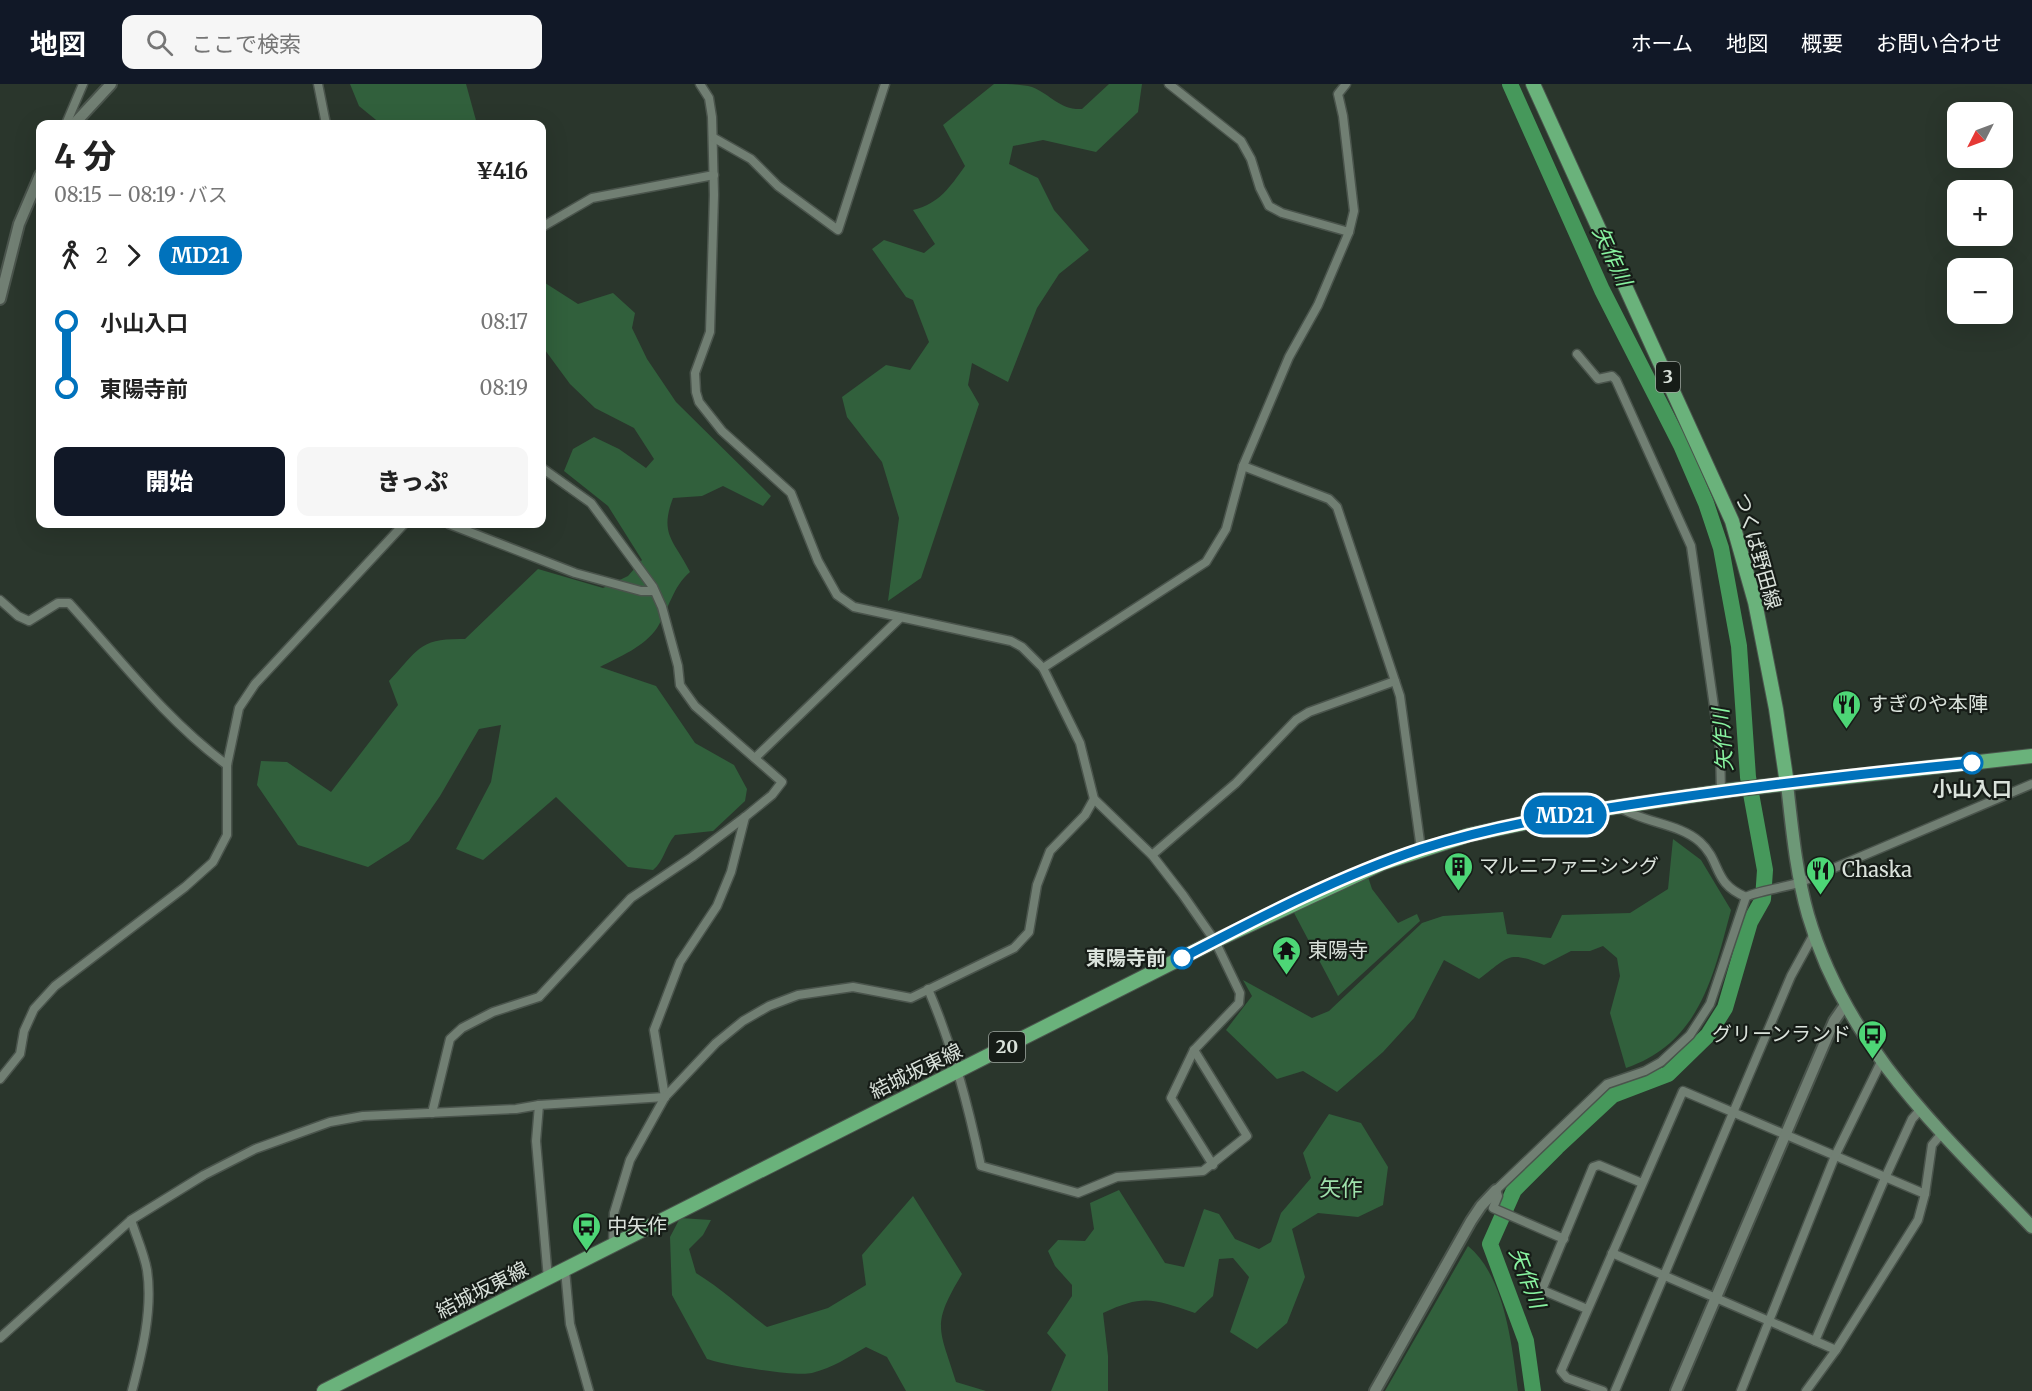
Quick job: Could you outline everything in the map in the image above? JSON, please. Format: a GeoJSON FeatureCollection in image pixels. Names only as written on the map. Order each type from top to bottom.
{"type":"FeatureCollection","features":[{"type":"Feature","properties":{"kind":"main road","name":"つくば野田線"},"geometry":{"type":"LineString","coordinates":[[1533,84],[1732,521],[1757,614],[1776,709],[1787,784]]}},
{"type":"Feature","properties":{"kind":"main road"},"geometry":{"type":"LineString","coordinates":[[2032,756],[1787,784],[1801,882],[1814,934],[1845,1005],[1881,1062],[1921,1109],[2032,1227]]}},
{"type":"Feature","properties":{"kind":"main road","name":"結城坂東線"},"geometry":{"type":"LineString","coordinates":[[324,1391],[1215,941],[1348,878],[1421,849],[1516,824],[1726,791],[1787,784]]}},
{"type":"Feature","properties":{"kind":"street"},"geometry":{"type":"LineString","coordinates":[[68,120],[83,84]]}},
{"type":"Feature","properties":{"kind":"street"},"geometry":{"type":"LineString","coordinates":[[78,120],[111,84]]}},
{"type":"Feature","properties":{"kind":"street"},"geometry":{"type":"LineString","coordinates":[[318,84],[325,120]]}},
{"type":"Feature","properties":{"kind":"street"},"geometry":{"type":"LineString","coordinates":[[700,84],[709,98],[714,138],[714,175],[710,333],[695,373],[694,384],[699,402],[722,431],[791,493],[818,561],[837,595],[854,607],[899,619],[1011,641],[1022,647],[1043,668],[1080,743],[1094,799],[1152,855],[1184,895],[1215,941],[1240,993],[1239,1003],[1194,1050],[1171,1098],[1213,1165]]}},
{"type":"Feature","properties":{"kind":"street"},"geometry":{"type":"LineString","coordinates":[[714,138],[751,159],[778,186],[838,230],[885,84]]}},
{"type":"Feature","properties":{"kind":"street"},"geometry":{"type":"LineString","coordinates":[[1169,84],[1241,141],[1251,159],[1260,188],[1269,206],[1282,213],[1350,232]]}},
{"type":"Feature","properties":{"kind":"street"},"geometry":{"type":"LineString","coordinates":[[1043,668],[1206,562],[1226,529],[1243,466],[1290,357],[1318,305],[1350,232],[1354,211],[1343,116],[1338,94],[1346,84]]}},
{"type":"Feature","properties":{"kind":"street"},"geometry":{"type":"LineString","coordinates":[[546,224],[592,198],[714,175]]}},
{"type":"Feature","properties":{"kind":"street"},"geometry":{"type":"LineString","coordinates":[[0,299],[20,213],[36,183]]}},
{"type":"Feature","properties":{"kind":"street"},"geometry":{"type":"LineString","coordinates":[[1577,354],[1598,379],[1614,376],[1689,539],[1726,791]]}},
{"type":"Feature","properties":{"kind":"street"},"geometry":{"type":"LineString","coordinates":[[1243,466],[1329,499],[1337,507],[1402,707],[1421,849]]}},
{"type":"Feature","properties":{"kind":"street"},"geometry":{"type":"LineString","coordinates":[[432,1113],[450,1040],[462,1028],[493,1012],[539,997],[631,898],[692,857],[745,817],[772,795],[782,782],[695,706],[680,685],[678,666],[662,607],[653,587],[591,503],[546,471]]}},
{"type":"Feature","properties":{"kind":"street"},"geometry":{"type":"LineString","coordinates":[[0,1079],[16,1062],[28,1019],[49,992],[213,862],[227,835],[227,765],[239,708],[255,684],[400,528]]}},
{"type":"Feature","properties":{"kind":"street"},"geometry":{"type":"LineString","coordinates":[[459,528],[575,573],[641,591],[653,591]]}},
{"type":"Feature","properties":{"kind":"street"},"geometry":{"type":"LineString","coordinates":[[0,600],[18,616],[29,621],[58,603],[69,603],[165,711],[201,746],[227,765]]}},
{"type":"Feature","properties":{"kind":"street"},"geometry":{"type":"LineString","coordinates":[[754,758],[899,619]]}},
{"type":"Feature","properties":{"kind":"street"},"geometry":{"type":"LineString","coordinates":[[1152,855],[1236,783],[1296,720],[1309,712],[1395,681]]}},
{"type":"Feature","properties":{"kind":"street"},"geometry":{"type":"LineString","coordinates":[[1618,807],[1632,816],[1669,827],[1698,840],[1713,856],[1716,873],[1736,893],[1750,895],[1775,891],[1801,882],[2032,784]]}},
{"type":"Feature","properties":{"kind":"street"},"geometry":{"type":"LineString","coordinates":[[613,1245],[614,1213],[630,1160],[665,1097],[716,1043],[743,1021],[769,1006],[798,995],[853,987],[911,998],[1014,948],[1029,933],[1042,865],[1050,851],[1085,815],[1094,799]]}},
{"type":"Feature","properties":{"kind":"street"},"geometry":{"type":"LineString","coordinates":[[665,1097],[654,1030],[680,962],[717,906],[745,817]]}},
{"type":"Feature","properties":{"kind":"street"},"geometry":{"type":"LineString","coordinates":[[1375,1391],[1480,1206],[1607,1084],[1661,1062],[1690,1035],[1710,1004],[1750,895]]}},
{"type":"Feature","properties":{"kind":"street"},"geometry":{"type":"LineString","coordinates":[[1616,1391],[1791,976],[1814,934]]}},
{"type":"Feature","properties":{"kind":"street"},"geometry":{"type":"LineString","coordinates":[[928,989],[947,1033],[959,1072],[981,1166],[1078,1193],[1117,1177],[1203,1171],[1247,1136],[1194,1050]]}},
{"type":"Feature","properties":{"kind":"street"},"geometry":{"type":"LineString","coordinates":[[1676,1391],[1784,1135],[1834,1021],[1845,1005]]}},
{"type":"Feature","properties":{"kind":"street"},"geometry":{"type":"LineString","coordinates":[[1741,1391],[1771,1322],[1835,1156],[1881,1062]]}},
{"type":"Feature","properties":{"kind":"street"},"geometry":{"type":"LineString","coordinates":[[1603,1391],[1567,1378],[1561,1371],[1683,1091],[1925,1194]]}},
{"type":"Feature","properties":{"kind":"street"},"geometry":{"type":"LineString","coordinates":[[0,1338],[131,1220],[231,1160],[297,1132],[363,1116],[516,1109],[539,1104],[665,1097]]}},
{"type":"Feature","properties":{"kind":"street"},"geometry":{"type":"LineString","coordinates":[[539,1104],[536,1140],[548,1279]]}},
{"type":"Feature","properties":{"kind":"street"},"geometry":{"type":"LineString","coordinates":[[1815,1341],[1912,1119],[1921,1109]]}},
{"type":"Feature","properties":{"kind":"street"},"geometry":{"type":"LineString","coordinates":[[1806,1391],[1836,1350],[1918,1220],[1925,1194],[1932,1144],[1943,1132]]}},
{"type":"Feature","properties":{"kind":"street"},"geometry":{"type":"LineString","coordinates":[[1587,1309],[1542,1290],[1593,1167],[1599,1166],[1642,1183]]}},
{"type":"Feature","properties":{"kind":"street"},"geometry":{"type":"LineString","coordinates":[[1496,1190],[1498,1196],[1493,1208],[1564,1239]]}},
{"type":"Feature","properties":{"kind":"street"},"geometry":{"type":"LineString","coordinates":[[131,1220],[147,1269],[148,1299],[143,1340],[132,1391]]}},
{"type":"Feature","properties":{"kind":"street"},"geometry":{"type":"LineString","coordinates":[[1612,1253],[1836,1350]]}},
{"type":"Feature","properties":{"kind":"street"},"geometry":{"type":"LineString","coordinates":[[565,1270],[570,1324],[589,1391]]}},
{"type":"Feature","properties":{"kind":"green space"},"geometry":{"type":"Polygon","coordinates":[[[350,84],[466,84],[476,120],[376,120],[359,106],[350,84]]]}},
{"type":"Feature","properties":{"kind":"green space"},"geometry":{"type":"Polygon","coordinates":[[[994,84],[1032,87],[1061,105],[1082,109],[1109,84],[1142,84],[1138,112],[1096,152],[1043,140],[1013,146],[1009,164],[1038,178],[1054,210],[1089,250],[1059,274],[1037,308],[1008,382],[972,363],[968,385],[979,404],[921,578],[888,601],[899,518],[882,462],[847,417],[842,397],[886,365],[910,370],[929,342],[913,300],[906,297],[872,249],[884,240],[924,253],[935,244],[913,210],[937,199],[949,188],[965,166],[943,125],[994,84]]]}},
{"type":"Feature","properties":{"kind":"green space"},"geometry":{"type":"Polygon","coordinates":[[[546,284],[578,304],[613,293],[635,313],[632,328],[647,359],[676,402],[771,496],[763,506],[723,486],[702,496],[673,498],[669,510],[668,529],[670,537],[690,572],[679,584],[652,635],[631,651],[600,667],[656,686],[695,743],[734,765],[747,789],[745,801],[713,831],[675,835],[653,870],[628,867],[556,797],[483,860],[456,849],[491,782],[501,725],[479,729],[440,796],[409,841],[368,867],[298,845],[257,785],[261,761],[287,762],[331,792],[398,705],[389,681],[414,653],[429,643],[465,639],[538,569],[603,588],[628,576],[642,560],[608,506],[564,471],[573,449],[594,437],[619,449],[646,468],[654,459],[634,428],[595,408],[570,384],[546,351],[546,284]]]}},
{"type":"Feature","properties":{"kind":"green space"},"geometry":{"type":"Polygon","coordinates":[[[1673,839],[1701,860],[1731,910],[1709,983],[1687,1025],[1671,1042],[1651,1057],[1626,1068],[1610,1013],[1620,976],[1617,958],[1603,946],[1590,951],[1571,951],[1544,965],[1522,958],[1509,958],[1479,979],[1444,960],[1414,1018],[1383,1052],[1337,1092],[1303,1071],[1277,1079],[1226,1030],[1252,996],[1243,980],[1312,1018],[1329,1011],[1422,923],[1443,916],[1503,912],[1507,934],[1551,938],[1562,915],[1630,913],[1668,889],[1673,839]]]}},
{"type":"Feature","properties":{"kind":"green space"},"geometry":{"type":"Polygon","coordinates":[[[1368,877],[1372,889],[1398,923],[1417,914],[1420,921],[1338,996],[1293,911],[1368,877]]]}},
{"type":"Feature","properties":{"kind":"green space"},"geometry":{"type":"Polygon","coordinates":[[[1329,1114],[1361,1123],[1388,1167],[1383,1205],[1358,1217],[1318,1213],[1292,1229],[1305,1277],[1287,1323],[1257,1349],[1230,1332],[1249,1277],[1233,1258],[1219,1259],[1213,1296],[1195,1313],[1169,1304],[1139,1301],[1103,1313],[1108,1356],[1108,1391],[1051,1391],[1066,1355],[1047,1333],[1072,1296],[1072,1285],[1055,1266],[1048,1251],[1058,1240],[1085,1241],[1094,1229],[1090,1203],[1119,1190],[1165,1263],[1184,1267],[1204,1209],[1219,1214],[1235,1239],[1259,1249],[1271,1242],[1281,1213],[1311,1178],[1303,1153],[1329,1114]]]}},
{"type":"Feature","properties":{"kind":"green space"},"geometry":{"type":"Polygon","coordinates":[[[913,1196],[962,1274],[946,1305],[941,1327],[945,1349],[956,1382],[986,1391],[906,1391],[887,1357],[866,1347],[826,1368],[803,1374],[760,1370],[707,1359],[672,1295],[670,1237],[680,1218],[711,1220],[703,1235],[689,1249],[696,1273],[724,1292],[767,1327],[828,1308],[866,1285],[862,1255],[913,1196]]]}},
{"type":"Feature","properties":{"kind":"green space"},"geometry":{"type":"Polygon","coordinates":[[[1468,1246],[1481,1259],[1491,1275],[1505,1313],[1518,1391],[1385,1391],[1468,1246]]]}},
{"type":"Feature","properties":{"kind":"waterway","name":"矢作川"},"geometry":{"type":"LineString","coordinates":[[1510,84],[1602,290],[1681,445],[1706,503],[1721,548],[1739,646],[1748,777],[1765,870],[1763,899],[1750,922],[1725,1008],[1708,1035],[1668,1074],[1613,1095],[1514,1190],[1490,1244],[1526,1341],[1533,1391]]}},
{"type":"Feature","properties":{"kind":"bus line","name":"MD21"},"geometry":{"type":"LineString","coordinates":[[1182,958],[1294,903],[1383,863],[1469,835],[1562,815],[1731,790],[1972,763]]}},
{"type":"Feature","properties":{"kind":"place","name":"すぎのや本陣"},"geometry":{"type":"Point","coordinates":[1847,730]}},
{"type":"Feature","properties":{"kind":"place","name":"小山入口"},"geometry":{"type":"Point","coordinates":[1972,763]}},
{"type":"Feature","properties":{"kind":"place","name":"マルニファニシング"},"geometry":{"type":"Point","coordinates":[1458,892]}},
{"type":"Feature","properties":{"kind":"place","name":"Chaska"},"geometry":{"type":"Point","coordinates":[1821,896]}},
{"type":"Feature","properties":{"kind":"place","name":"東陽寺前"},"geometry":{"type":"Point","coordinates":[1182,958]}},
{"type":"Feature","properties":{"kind":"place","name":"東陽寺"},"geometry":{"type":"Point","coordinates":[1287,976]}},
{"type":"Feature","properties":{"kind":"place","name":"グリーンランド"},"geometry":{"type":"Point","coordinates":[1872,1060]}},
{"type":"Feature","properties":{"kind":"place","name":"中矢作"},"geometry":{"type":"Point","coordinates":[586,1252]}},
{"type":"Feature","properties":{"kind":"district","name":"矢作"},"geometry":{"type":"Point","coordinates":[1341,1188]}}]}
